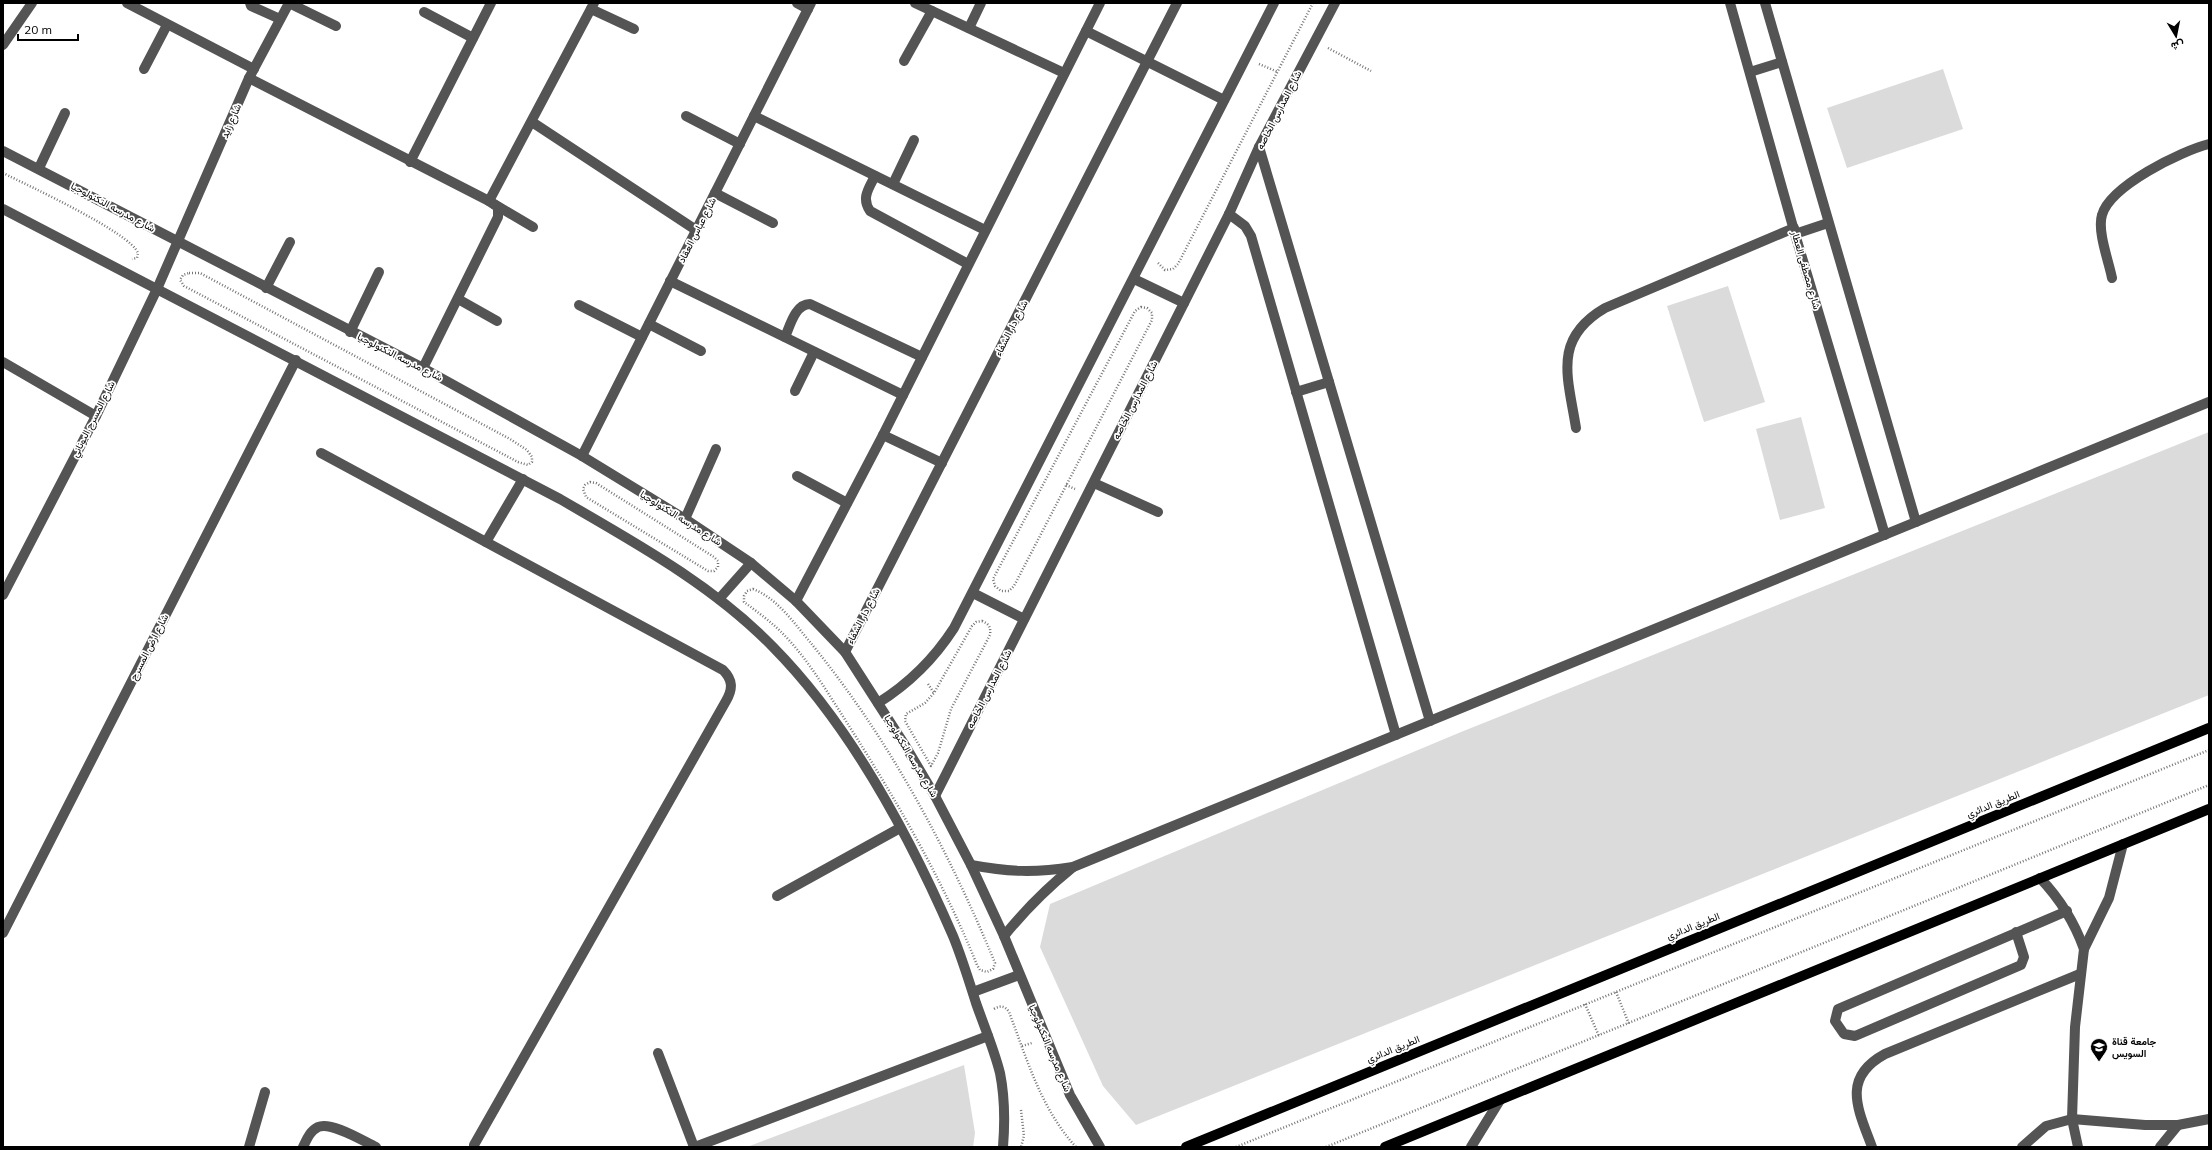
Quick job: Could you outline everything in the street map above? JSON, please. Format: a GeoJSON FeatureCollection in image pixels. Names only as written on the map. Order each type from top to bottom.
{"type":"FeatureCollection","features":[{"type":"Feature","properties":{"kind":"main road","name":"الطريق الدائري"},"geometry":{"type":"LineString","coordinates":[[1186,1147],[2209,728]]}},
{"type":"Feature","properties":{"kind":"main road"},"geometry":{"type":"LineString","coordinates":[[1385,1147],[2209,809]]}},
{"type":"Feature","properties":{"kind":"street"},"geometry":{"type":"LineString","coordinates":[[3,45],[32,3]]}},
{"type":"Feature","properties":{"kind":"street"},"geometry":{"type":"LineString","coordinates":[[127,3],[410,162],[492,202],[533,227]]}},
{"type":"Feature","properties":{"kind":"street"},"geometry":{"type":"LineString","coordinates":[[250,3],[251,6],[280,20]]}},
{"type":"Feature","properties":{"kind":"street"},"geometry":{"type":"LineString","coordinates":[[289,3],[336,26]]}},
{"type":"Feature","properties":{"kind":"street","name":"شارع زايد"},"geometry":{"type":"LineString","coordinates":[[179,242],[252,73],[289,3]]}},
{"type":"Feature","properties":{"kind":"street"},"geometry":{"type":"LineString","coordinates":[[410,162],[491,3]]}},
{"type":"Feature","properties":{"kind":"street"},"geometry":{"type":"LineString","coordinates":[[797,3],[810,6]]}},
{"type":"Feature","properties":{"kind":"street"},"geometry":{"type":"LineString","coordinates":[[915,3],[1064,73]]}},
{"type":"Feature","properties":{"kind":"street"},"geometry":{"type":"LineString","coordinates":[[969,28],[981,3]]}},
{"type":"Feature","properties":{"kind":"street"},"geometry":{"type":"LineString","coordinates":[[796,601],[883,435],[1100,3]]}},
{"type":"Feature","properties":{"kind":"street","name":"شارع دار الشفاء"},"geometry":{"type":"LineString","coordinates":[[844,652],[1177,3]]}},
{"type":"Feature","properties":{"kind":"street"},"geometry":{"type":"LineString","coordinates":[[878,703],[896,691],[931,661],[954,628],[1274,3]]}},
{"type":"Feature","properties":{"kind":"street","name":"شارع المدارس الخاصه"},"geometry":{"type":"LineString","coordinates":[[935,796],[1229,214],[1259,147],[1335,3]]}},
{"type":"Feature","properties":{"kind":"street","name":"شارع مصطفى العطار"},"geometry":{"type":"LineString","coordinates":[[1730,3],[1794,231],[1885,535]]}},
{"type":"Feature","properties":{"kind":"street"},"geometry":{"type":"LineString","coordinates":[[1764,3],[1916,522]]}},
{"type":"Feature","properties":{"kind":"street"},"geometry":{"type":"LineString","coordinates":[[492,202],[593,6],[634,29]]}},
{"type":"Feature","properties":{"kind":"street","name":"شارع عباس العقاد"},"geometry":{"type":"LineString","coordinates":[[582,456],[810,6]]}},
{"type":"Feature","properties":{"kind":"street"},"geometry":{"type":"LineString","coordinates":[[904,61],[932,11]]}},
{"type":"Feature","properties":{"kind":"street"},"geometry":{"type":"LineString","coordinates":[[424,12],[473,38]]}},
{"type":"Feature","properties":{"kind":"street"},"geometry":{"type":"LineString","coordinates":[[144,69],[167,25]]}},
{"type":"Feature","properties":{"kind":"street"},"geometry":{"type":"LineString","coordinates":[[1086,31],[1224,100]]}},
{"type":"Feature","properties":{"kind":"street"},"geometry":{"type":"LineString","coordinates":[[1750,72],[1782,62]]}},
{"type":"Feature","properties":{"kind":"street"},"geometry":{"type":"LineString","coordinates":[[39,168],[65,112]]}},
{"type":"Feature","properties":{"kind":"street"},"geometry":{"type":"LineString","coordinates":[[686,116],[740,144]]}},
{"type":"Feature","properties":{"kind":"street"},"geometry":{"type":"LineString","coordinates":[[754,116],[985,230]]}},
{"type":"Feature","properties":{"kind":"street"},"geometry":{"type":"LineString","coordinates":[[532,122],[696,230]]}},
{"type":"Feature","properties":{"kind":"street"},"geometry":{"type":"LineString","coordinates":[[893,184],[914,140]]}},
{"type":"Feature","properties":{"kind":"street"},"geometry":{"type":"LineString","coordinates":[[2112,278],[2101,226],[2102,216],[2106,206],[2140,177],[2169,159],[2209,144]]}},
{"type":"Feature","properties":{"kind":"street"},"geometry":{"type":"LineString","coordinates":[[1259,147],[1430,722]]}},
{"type":"Feature","properties":{"kind":"street","name":"شارع مدرسه التكنولوجيا"},"geometry":{"type":"LineString","coordinates":[[3,151],[39,168],[350,332],[423,368],[582,456],[685,519],[751,562],[796,601],[844,652],[878,703],[935,796],[971,865],[1004,936],[1070,1095],[1100,1147]]}},
{"type":"Feature","properties":{"kind":"street"},"geometry":{"type":"LineString","coordinates":[[875,176],[865,195],[865,201],[870,211],[968,264]]}},
{"type":"Feature","properties":{"kind":"street"},"geometry":{"type":"LineString","coordinates":[[715,193],[773,223]]}},
{"type":"Feature","properties":{"kind":"street"},"geometry":{"type":"LineString","coordinates":[[423,368],[498,217],[499,212],[492,202]]}},
{"type":"Feature","properties":{"kind":"street"},"geometry":{"type":"LineString","coordinates":[[3,209],[523,479],[649,552],[719,599],[773,647],[826,710],[856,754],[900,828],[954,938],[1000,1073],[1005,1110],[1003,1147]]}},
{"type":"Feature","properties":{"kind":"street"},"geometry":{"type":"LineString","coordinates":[[1229,214],[1246,226],[1251,236],[1396,735]]}},
{"type":"Feature","properties":{"kind":"street"},"geometry":{"type":"LineString","coordinates":[[1576,428],[1567,361],[1569,349],[1577,332],[1589,318],[1605,308],[1794,231],[1828,223]]}},
{"type":"Feature","properties":{"kind":"street","name":"شارع المسرح اليوناني"},"geometry":{"type":"LineString","coordinates":[[3,595],[96,416],[179,242]]}},
{"type":"Feature","properties":{"kind":"street"},"geometry":{"type":"LineString","coordinates":[[266,288],[290,242]]}},
{"type":"Feature","properties":{"kind":"street"},"geometry":{"type":"LineString","coordinates":[[350,332],[379,272]]}},
{"type":"Feature","properties":{"kind":"street"},"geometry":{"type":"LineString","coordinates":[[1134,279],[1184,304]]}},
{"type":"Feature","properties":{"kind":"street"},"geometry":{"type":"LineString","coordinates":[[670,281],[903,395]]}},
{"type":"Feature","properties":{"kind":"street"},"geometry":{"type":"LineString","coordinates":[[458,299],[497,321]]}},
{"type":"Feature","properties":{"kind":"street"},"geometry":{"type":"LineString","coordinates":[[785,338],[798,309],[805,304],[810,304],[922,357]]}},
{"type":"Feature","properties":{"kind":"street"},"geometry":{"type":"LineString","coordinates":[[579,305],[642,337]]}},
{"type":"Feature","properties":{"kind":"street"},"geometry":{"type":"LineString","coordinates":[[649,324],[701,351]]}},
{"type":"Feature","properties":{"kind":"street"},"geometry":{"type":"LineString","coordinates":[[795,391],[814,352]]}},
{"type":"Feature","properties":{"kind":"street","name":"شارع ارض المسرح"},"geometry":{"type":"LineString","coordinates":[[3,933],[296,360]]}},
{"type":"Feature","properties":{"kind":"street"},"geometry":{"type":"LineString","coordinates":[[3,362],[96,416]]}},
{"type":"Feature","properties":{"kind":"street"},"geometry":{"type":"LineString","coordinates":[[1296,392],[1329,382]]}},
{"type":"Feature","properties":{"kind":"street"},"geometry":{"type":"LineString","coordinates":[[971,865],[1004,872],[1039,872],[1073,867],[2209,402]]}},
{"type":"Feature","properties":{"kind":"street"},"geometry":{"type":"LineString","coordinates":[[883,435],[942,463]]}},
{"type":"Feature","properties":{"kind":"street"},"geometry":{"type":"LineString","coordinates":[[685,519],[716,449]]}},
{"type":"Feature","properties":{"kind":"street"},"geometry":{"type":"LineString","coordinates":[[321,453],[723,670],[729,676],[732,684],[726,701],[474,1145]]}},
{"type":"Feature","properties":{"kind":"street"},"geometry":{"type":"LineString","coordinates":[[797,476],[847,503]]}},
{"type":"Feature","properties":{"kind":"street"},"geometry":{"type":"LineString","coordinates":[[486,542],[523,479]]}},
{"type":"Feature","properties":{"kind":"street"},"geometry":{"type":"LineString","coordinates":[[1094,482],[1158,512]]}},
{"type":"Feature","properties":{"kind":"street"},"geometry":{"type":"LineString","coordinates":[[719,599],[751,562]]}},
{"type":"Feature","properties":{"kind":"street"},"geometry":{"type":"LineString","coordinates":[[972,593],[1024,620]]}},
{"type":"Feature","properties":{"kind":"street"},"geometry":{"type":"LineString","coordinates":[[777,896],[900,828]]}},
{"type":"Feature","properties":{"kind":"street"},"geometry":{"type":"LineString","coordinates":[[2078,1147],[2072,1119],[2075,1027],[2080,974],[2084,949],[2108,898],[2123,844]]}},
{"type":"Feature","properties":{"kind":"street"},"geometry":{"type":"LineString","coordinates":[[1004,936],[1043,892],[1073,867]]}},
{"type":"Feature","properties":{"kind":"street"},"geometry":{"type":"LineString","coordinates":[[2040,878],[2067,910],[2077,929],[2084,949]]}},
{"type":"Feature","properties":{"kind":"street"},"geometry":{"type":"LineString","coordinates":[[2016,932],[2024,957],[2021,965],[1855,1036],[1844,1034],[1835,1021],[1838,1009],[2016,932],[2067,910]]}},
{"type":"Feature","properties":{"kind":"street"},"geometry":{"type":"LineString","coordinates":[[1872,1147],[1860,1114],[1856,1097],[1856,1088],[1860,1075],[1870,1062],[1885,1054],[2080,974]]}},
{"type":"Feature","properties":{"kind":"street"},"geometry":{"type":"LineString","coordinates":[[973,992],[1019,975]]}},
{"type":"Feature","properties":{"kind":"street"},"geometry":{"type":"LineString","coordinates":[[658,1053],[695,1147],[988,1036]]}},
{"type":"Feature","properties":{"kind":"street"},"geometry":{"type":"LineString","coordinates":[[249,1147],[265,1092]]}},
{"type":"Feature","properties":{"kind":"street"},"geometry":{"type":"LineString","coordinates":[[1471,1147],[1500,1100]]}},
{"type":"Feature","properties":{"kind":"street"},"geometry":{"type":"LineString","coordinates":[[2022,1147],[2046,1126],[2072,1119],[2145,1125],[2178,1125],[2209,1119]]}},
{"type":"Feature","properties":{"kind":"street"},"geometry":{"type":"LineString","coordinates":[[2160,1147],[2178,1125]]}},
{"type":"Feature","properties":{"kind":"street"},"geometry":{"type":"LineString","coordinates":[[304,1147],[312,1131],[323,1126],[329,1126],[376,1147]]}},
{"type":"Feature","properties":{"kind":"path"},"geometry":{"type":"LineString","coordinates":[[1178,264],[1313,3]]}},
{"type":"Feature","properties":{"kind":"path"},"geometry":{"type":"LineString","coordinates":[[1315,41],[1371,71]]}},
{"type":"Feature","properties":{"kind":"path"},"geometry":{"type":"LineString","coordinates":[[1245,58],[1294,79]]}},
{"type":"Feature","properties":{"kind":"path"},"geometry":{"type":"LineString","coordinates":[[3,173],[92,219],[127,240],[137,249],[138,253],[136,258],[129,260]]}},
{"type":"Feature","properties":{"kind":"path"},"geometry":{"type":"LineString","coordinates":[[189,273],[200,273],[510,439],[527,450],[532,457],[532,462],[528,465],[518,462],[184,286],[180,280],[183,275],[189,273]]}},
{"type":"Feature","properties":{"kind":"path"},"geometry":{"type":"LineString","coordinates":[[1141,307],[1148,308],[1152,314],[1152,320],[1014,586],[1008,591],[1001,591],[995,586],[993,579],[1135,311],[1141,307]]}},
{"type":"Feature","properties":{"kind":"path"},"geometry":{"type":"LineString","coordinates":[[596,483],[714,557],[718,561],[718,567],[714,571],[708,572],[586,497],[583,489],[585,485],[596,483]]}},
{"type":"Feature","properties":{"kind":"path"},"geometry":{"type":"LineString","coordinates":[[982,621],[988,624],[990,635],[951,709],[938,753],[931,766],[905,721],[906,714],[925,703],[934,694],[976,622],[982,621]]}},
{"type":"Feature","properties":{"kind":"path"},"geometry":{"type":"LineString","coordinates":[[1236,1147],[2209,750]]}},
{"type":"Feature","properties":{"kind":"path"},"geometry":{"type":"LineString","coordinates":[[1326,1147],[2209,785]]}},
{"type":"Feature","properties":{"kind":"path"},"geometry":{"type":"LineString","coordinates":[[1616,992],[1629,1024]]}},
{"type":"Feature","properties":{"kind":"path"},"geometry":{"type":"LineString","coordinates":[[1585,1004],[1599,1036]]}},
{"type":"Feature","properties":{"kind":"path"},"geometry":{"type":"LineString","coordinates":[[1009,1012],[1044,1102],[1065,1135],[1076,1147]]}},
{"type":"Feature","properties":{"kind":"shaded area"},"geometry":{"type":"Polygon","coordinates":[[[1943,69],[1963,129],[1847,168],[1827,108],[1943,69]]]}},
{"type":"Feature","properties":{"kind":"shaded area"},"geometry":{"type":"Polygon","coordinates":[[[1728,286],[1765,402],[1704,422],[1667,306],[1728,286]]]}},
{"type":"Feature","properties":{"kind":"shaded area"},"geometry":{"type":"Polygon","coordinates":[[[1801,417],[1825,508],[1780,520],[1756,429],[1801,417]]]}},
{"type":"Feature","properties":{"kind":"shaded area"},"geometry":{"type":"Polygon","coordinates":[[[2209,432],[2209,695],[1136,1125],[1103,1086],[1040,947],[1050,904],[1461,732],[2209,432]]]}},
{"type":"Feature","properties":{"kind":"shaded area"},"geometry":{"type":"Polygon","coordinates":[[[964,1065],[975,1133],[973,1147],[747,1147],[964,1065]]]}},
{"type":"Feature","properties":{"kind":"place","name":"جامعة قناة السويس"},"geometry":{"type":"Point","coordinates":[2099,1062]}}]}
